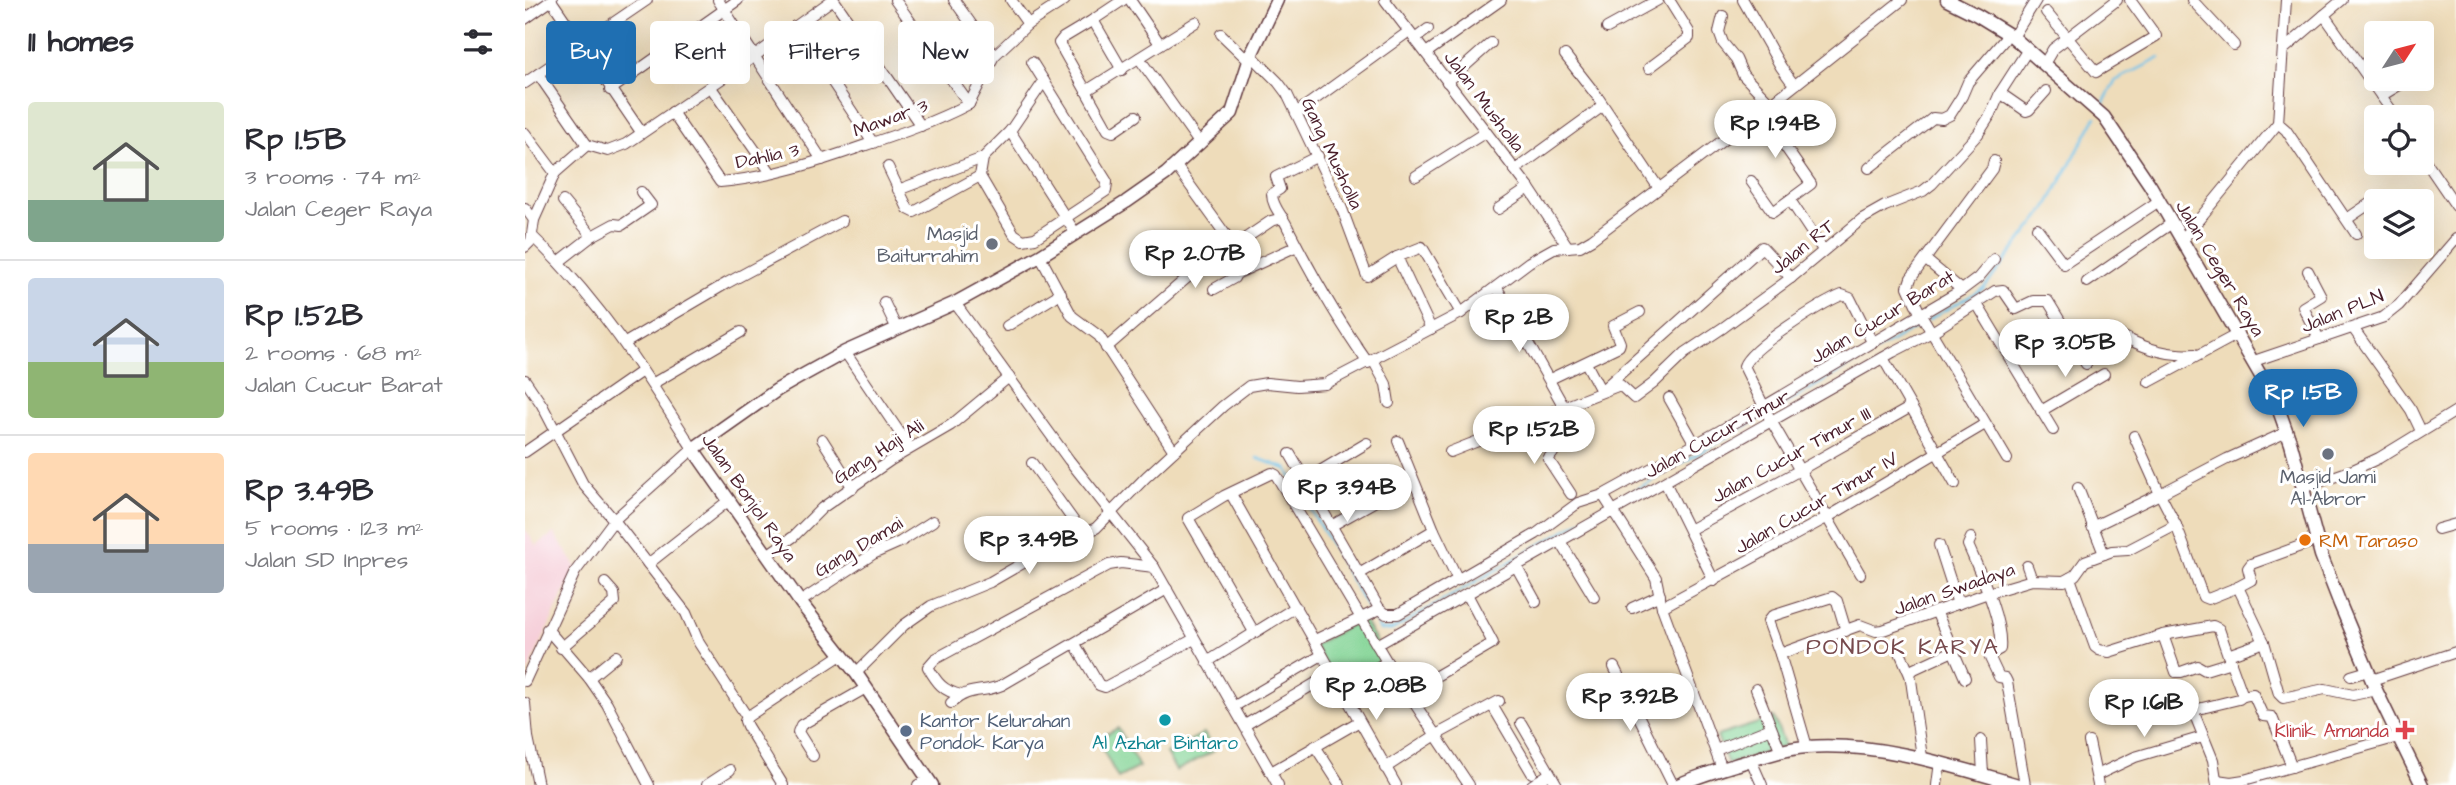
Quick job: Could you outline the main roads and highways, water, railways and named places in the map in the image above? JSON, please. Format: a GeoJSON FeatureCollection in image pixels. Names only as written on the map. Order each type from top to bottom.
{"type":"FeatureCollection","features":[{"type":"Feature","properties":{"kind":"main road","name":"Jalan Bonjol Raya"},"geometry":{"type":"LineString","coordinates":[[926,783],[856,673],[800,602],[693,449],[777,390],[845,352],[955,303],[1040,256],[1144,191],[1176,166],[1232,113],[1250,58],[1277,0]]}},
{"type":"Feature","properties":{"kind":"main road","name":"Jalan Ceger Raya"},"geometry":{"type":"LineString","coordinates":[[1947,0],[1962,4],[2010,36],[2103,117],[2129,152],[2159,201],[2276,402],[2317,540],[2340,604],[2397,737],[2422,785]]}},
{"type":"Feature","properties":{"kind":"main road"},"geometry":{"type":"LineString","coordinates":[[1678,785],[1751,760],[1807,747],[1862,748],[1922,757],[1977,777],[2018,785]]}},
{"type":"Feature","properties":{"kind":"waterway"},"geometry":{"type":"LineString","coordinates":[[2101,108],[2115,81],[2160,58]]}},
{"type":"Feature","properties":{"kind":"waterway"},"geometry":{"type":"LineString","coordinates":[[1928,320],[1984,288],[2045,210],[2096,117]]}},
{"type":"Feature","properties":{"kind":"waterway"},"geometry":{"type":"LineString","coordinates":[[1771,412],[1922,324]]}},
{"type":"Feature","properties":{"kind":"waterway"},"geometry":{"type":"LineString","coordinates":[[1613,503],[1765,415]]}},
{"type":"Feature","properties":{"kind":"waterway"},"geometry":{"type":"LineString","coordinates":[[1257,458],[1287,469],[1368,609]]}},
{"type":"Feature","properties":{"kind":"waterway"},"geometry":{"type":"LineString","coordinates":[[1372,615],[1380,630],[1392,630],[1607,506]]}},
{"type":"Feature","properties":{"kind":"place","name":"Masjid Baiturrahim"},"geometry":{"type":"Point","coordinates":[992,244]}},
{"type":"Feature","properties":{"kind":"place","name":"Masjid Jami Al-Abror"},"geometry":{"type":"Point","coordinates":[2328,454]}},
{"type":"Feature","properties":{"kind":"place","name":"RM Taraso"},"geometry":{"type":"Point","coordinates":[2305,540]}},
{"type":"Feature","properties":{"kind":"place","name":"Al Azhar Bintaro"},"geometry":{"type":"Point","coordinates":[1165,720]}},
{"type":"Feature","properties":{"kind":"place","name":"Klinik Amanda"},"geometry":{"type":"Point","coordinates":[2405,730]}},
{"type":"Feature","properties":{"kind":"place","name":"Kantor Kelurahan Pondok Karya"},"geometry":{"type":"Point","coordinates":[906,731]}},
{"type":"Feature","properties":{"kind":"district","name":"PONDOK KARYA"},"geometry":{"type":"Point","coordinates":[1903,646]}}]}
